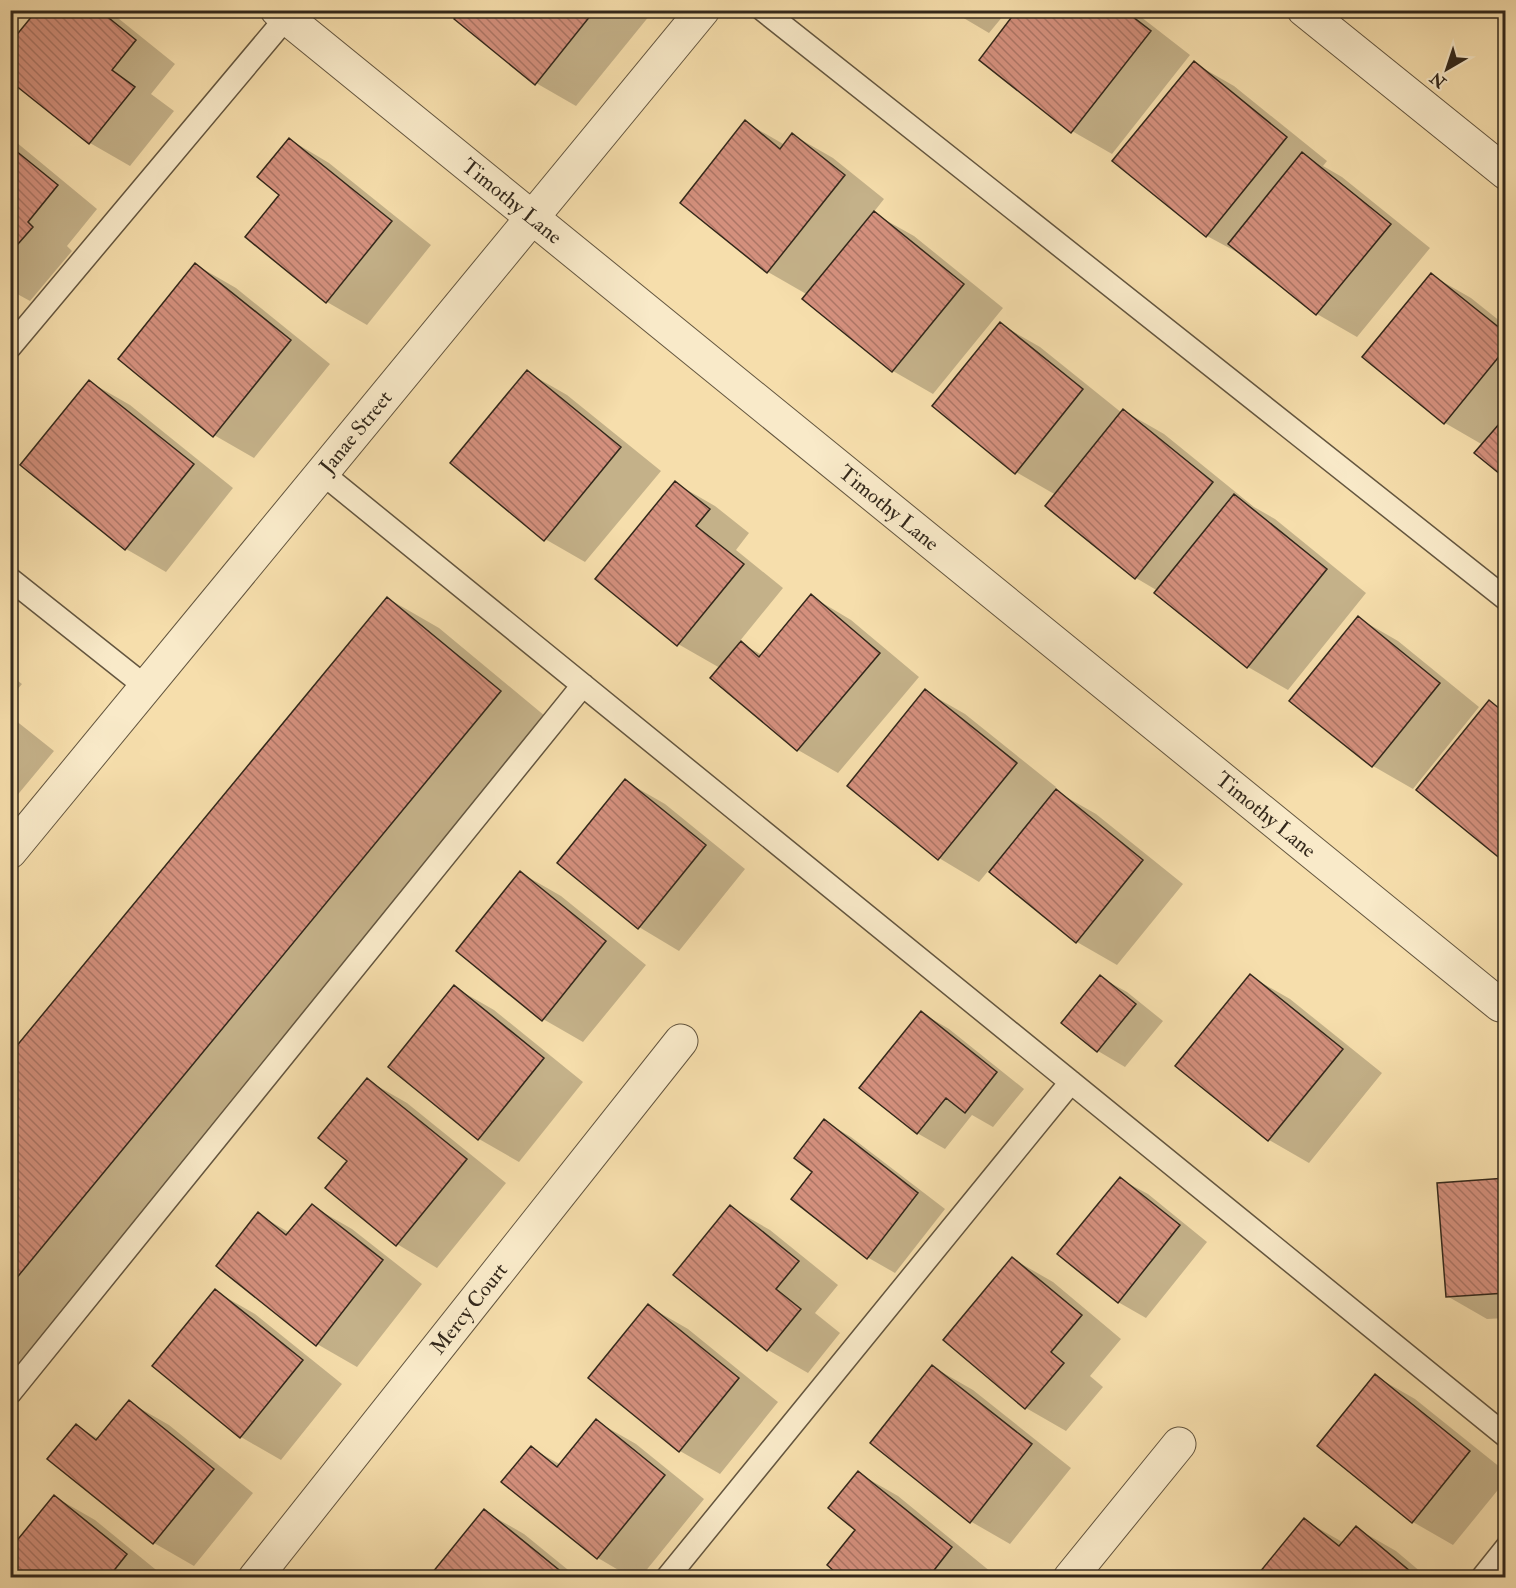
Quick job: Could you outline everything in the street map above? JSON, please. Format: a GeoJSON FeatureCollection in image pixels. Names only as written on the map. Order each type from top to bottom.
{"type":"FeatureCollection","features":[{"type":"Feature","properties":{"kind":"street","name":"Janae Street"},"geometry":{"type":"LineString","coordinates":[[10,852],[703,10]]}},
{"type":"Feature","properties":{"kind":"street"},"geometry":{"type":"LineString","coordinates":[[1304,10],[1506,173]]}},
{"type":"Feature","properties":{"kind":"street","name":"Timothy Lane"},"geometry":{"type":"LineString","coordinates":[[282,14],[1503,1002]]}},
{"type":"Feature","properties":{"kind":"street","name":"Mercy Court"},"geometry":{"type":"LineString","coordinates":[[255,1578],[681,1041]]}},
{"type":"Feature","properties":{"kind":"street"},"geometry":{"type":"LineString","coordinates":[[1070,1578],[1179,1444]]}},
{"type":"Feature","properties":{"kind":"lane"},"geometry":{"type":"LineString","coordinates":[[763,10],[1506,599]]}},
{"type":"Feature","properties":{"kind":"lane"},"geometry":{"type":"LineString","coordinates":[[10,347],[282,14]]}},
{"type":"Feature","properties":{"kind":"lane"},"geometry":{"type":"LineString","coordinates":[[322,472],[1506,1436]]}},
{"type":"Feature","properties":{"kind":"lane"},"geometry":{"type":"LineString","coordinates":[[10,579],[146,687]]}},
{"type":"Feature","properties":{"kind":"lane"},"geometry":{"type":"LineString","coordinates":[[10,1393],[583,685]]}},
{"type":"Feature","properties":{"kind":"lane"},"geometry":{"type":"LineString","coordinates":[[667,1578],[1071,1082]]}},
{"type":"Feature","properties":{"kind":"lane"},"geometry":{"type":"LineString","coordinates":[[1482,1578],[1506,1548]]}},
{"type":"Feature","properties":{"kind":"building"},"geometry":{"type":"Polygon","coordinates":[[[37,10],[99,10],[136,40],[112,70],[135,87],[89,144],[10,81],[10,43],[37,10]]]}},
{"type":"Feature","properties":{"kind":"building"},"geometry":{"type":"Polygon","coordinates":[[[461,10],[595,10],[535,85],[454,19],[461,10]]]}},
{"type":"Feature","properties":{"kind":"building"},"geometry":{"type":"Polygon","coordinates":[[[1017,10],[1124,10],[1151,31],[1071,133],[979,60],[1017,10]]]}},
{"type":"Feature","properties":{"kind":"building"},"geometry":{"type":"Polygon","coordinates":[[[1194,61],[1287,137],[1206,237],[1112,161],[1194,61]]]}},
{"type":"Feature","properties":{"kind":"building"},"geometry":{"type":"Polygon","coordinates":[[[745,120],[780,149],[792,133],[845,175],[767,273],[680,203],[745,120]]]}},
{"type":"Feature","properties":{"kind":"building"},"geometry":{"type":"Polygon","coordinates":[[[289,138],[392,221],[326,303],[245,237],[279,195],[257,177],[289,138]]]}},
{"type":"Feature","properties":{"kind":"building"},"geometry":{"type":"Polygon","coordinates":[[[10,146],[58,185],[28,222],[33,227],[10,253],[10,146]]]}},
{"type":"Feature","properties":{"kind":"building"},"geometry":{"type":"Polygon","coordinates":[[[1302,152],[1391,224],[1316,315],[1228,244],[1302,152]]]}},
{"type":"Feature","properties":{"kind":"building"},"geometry":{"type":"Polygon","coordinates":[[[874,211],[964,284],[892,372],[802,299],[874,211]]]}},
{"type":"Feature","properties":{"kind":"building"},"geometry":{"type":"Polygon","coordinates":[[[195,263],[291,340],[213,437],[118,359],[195,263]]]}},
{"type":"Feature","properties":{"kind":"building"},"geometry":{"type":"Polygon","coordinates":[[[1431,273],[1506,333],[1506,348],[1444,424],[1362,357],[1431,273]]]}},
{"type":"Feature","properties":{"kind":"building"},"geometry":{"type":"Polygon","coordinates":[[[1000,322],[1083,389],[1015,474],[932,406],[1000,322]]]}},
{"type":"Feature","properties":{"kind":"building"},"geometry":{"type":"Polygon","coordinates":[[[527,370],[621,447],[544,541],[450,463],[527,370]]]}},
{"type":"Feature","properties":{"kind":"building"},"geometry":{"type":"Polygon","coordinates":[[[89,380],[194,464],[125,550],[20,465],[89,380]]]}},
{"type":"Feature","properties":{"kind":"building"},"geometry":{"type":"Polygon","coordinates":[[[1123,409],[1213,482],[1135,579],[1045,506],[1123,409]]]}},
{"type":"Feature","properties":{"kind":"building"},"geometry":{"type":"Polygon","coordinates":[[[1506,416],[1506,479],[1474,453],[1506,416]]]}},
{"type":"Feature","properties":{"kind":"building"},"geometry":{"type":"Polygon","coordinates":[[[675,481],[710,509],[696,526],[744,564],[677,646],[595,579],[675,481]]]}},
{"type":"Feature","properties":{"kind":"building"},"geometry":{"type":"Polygon","coordinates":[[[1234,494],[1327,569],[1247,668],[1154,593],[1234,494]]]}},
{"type":"Feature","properties":{"kind":"building"},"geometry":{"type":"Polygon","coordinates":[[[811,594],[880,653],[797,751],[710,678],[741,641],[759,657],[811,594]]]}},
{"type":"Feature","properties":{"kind":"building"},"geometry":{"type":"Polygon","coordinates":[[[387,597],[501,691],[10,1286],[10,1054],[387,597]]]}},
{"type":"Feature","properties":{"kind":"building"},"geometry":{"type":"Polygon","coordinates":[[[1358,616],[1440,683],[1372,767],[1289,701],[1358,616]]]}},
{"type":"Feature","properties":{"kind":"building"},"geometry":{"type":"Polygon","coordinates":[[[925,689],[1017,763],[938,860],[847,786],[925,689]]]}},
{"type":"Feature","properties":{"kind":"building"},"geometry":{"type":"Polygon","coordinates":[[[1489,700],[1506,714],[1506,856],[1502,860],[1416,790],[1489,700]]]}},
{"type":"Feature","properties":{"kind":"building"},"geometry":{"type":"Polygon","coordinates":[[[625,779],[706,845],[638,929],[557,863],[625,779]]]}},
{"type":"Feature","properties":{"kind":"building"},"geometry":{"type":"Polygon","coordinates":[[[1056,789],[1143,860],[1076,943],[989,872],[1056,789]]]}},
{"type":"Feature","properties":{"kind":"building"},"geometry":{"type":"Polygon","coordinates":[[[520,871],[606,941],[542,1021],[456,951],[520,871]]]}},
{"type":"Feature","properties":{"kind":"building"},"geometry":{"type":"Polygon","coordinates":[[[1250,974],[1343,1049],[1268,1141],[1175,1066],[1250,974]]]}},
{"type":"Feature","properties":{"kind":"building"},"geometry":{"type":"Polygon","coordinates":[[[1100,975],[1136,1004],[1097,1052],[1061,1023],[1100,975]]]}},
{"type":"Feature","properties":{"kind":"building"},"geometry":{"type":"Polygon","coordinates":[[[454,985],[544,1058],[478,1140],[388,1067],[454,985]]]}},
{"type":"Feature","properties":{"kind":"building"},"geometry":{"type":"Polygon","coordinates":[[[921,1011],[997,1072],[965,1113],[946,1098],[917,1134],[859,1088],[921,1011]]]}},
{"type":"Feature","properties":{"kind":"building"},"geometry":{"type":"Polygon","coordinates":[[[367,1078],[467,1159],[396,1246],[325,1188],[347,1161],[318,1138],[367,1078]]]}},
{"type":"Feature","properties":{"kind":"building"},"geometry":{"type":"Polygon","coordinates":[[[824,1119],[918,1193],[867,1259],[791,1199],[812,1172],[794,1158],[824,1119]]]}},
{"type":"Feature","properties":{"kind":"building"},"geometry":{"type":"Polygon","coordinates":[[[1120,1177],[1180,1225],[1118,1303],[1057,1254],[1120,1177]]]}},
{"type":"Feature","properties":{"kind":"building"},"geometry":{"type":"Polygon","coordinates":[[[1506,1178],[1506,1293],[1446,1297],[1437,1183],[1506,1178]]]}},
{"type":"Feature","properties":{"kind":"building"},"geometry":{"type":"Polygon","coordinates":[[[312,1204],[383,1260],[316,1346],[216,1266],[258,1212],[286,1235],[312,1204]]]}},
{"type":"Feature","properties":{"kind":"building"},"geometry":{"type":"Polygon","coordinates":[[[730,1205],[799,1261],[776,1289],[801,1309],[767,1351],[673,1275],[730,1205]]]}},
{"type":"Feature","properties":{"kind":"building"},"geometry":{"type":"Polygon","coordinates":[[[1012,1257],[1082,1315],[1051,1352],[1064,1363],[1025,1409],[943,1340],[1012,1257]]]}},
{"type":"Feature","properties":{"kind":"building"},"geometry":{"type":"Polygon","coordinates":[[[215,1289],[303,1360],[240,1438],[152,1366],[215,1289]]]}},
{"type":"Feature","properties":{"kind":"building"},"geometry":{"type":"Polygon","coordinates":[[[648,1304],[739,1378],[679,1452],[588,1378],[648,1304]]]}},
{"type":"Feature","properties":{"kind":"building"},"geometry":{"type":"Polygon","coordinates":[[[932,1365],[1032,1444],[970,1523],[870,1443],[932,1365]]]}},
{"type":"Feature","properties":{"kind":"building"},"geometry":{"type":"Polygon","coordinates":[[[1375,1374],[1470,1451],[1412,1523],[1317,1446],[1375,1374]]]}},
{"type":"Feature","properties":{"kind":"building"},"geometry":{"type":"Polygon","coordinates":[[[129,1400],[214,1469],[153,1544],[47,1459],[76,1424],[96,1440],[129,1400]]]}},
{"type":"Feature","properties":{"kind":"building"},"geometry":{"type":"Polygon","coordinates":[[[596,1419],[665,1475],[597,1559],[501,1482],[531,1446],[557,1467],[596,1419]]]}},
{"type":"Feature","properties":{"kind":"building"},"geometry":{"type":"Polygon","coordinates":[[[858,1471],[952,1547],[928,1578],[842,1578],[827,1565],[855,1530],[828,1508],[858,1471]]]}},
{"type":"Feature","properties":{"kind":"building"},"geometry":{"type":"Polygon","coordinates":[[[54,1495],[127,1554],[108,1578],[10,1578],[10,1549],[54,1495]]]}},
{"type":"Feature","properties":{"kind":"building"},"geometry":{"type":"Polygon","coordinates":[[[484,1509],[569,1578],[428,1578],[484,1509]]]}},
{"type":"Feature","properties":{"kind":"building"},"geometry":{"type":"Polygon","coordinates":[[[1304,1518],[1339,1546],[1356,1526],[1411,1572],[1407,1578],[1255,1578],[1304,1518]]]}}]}
